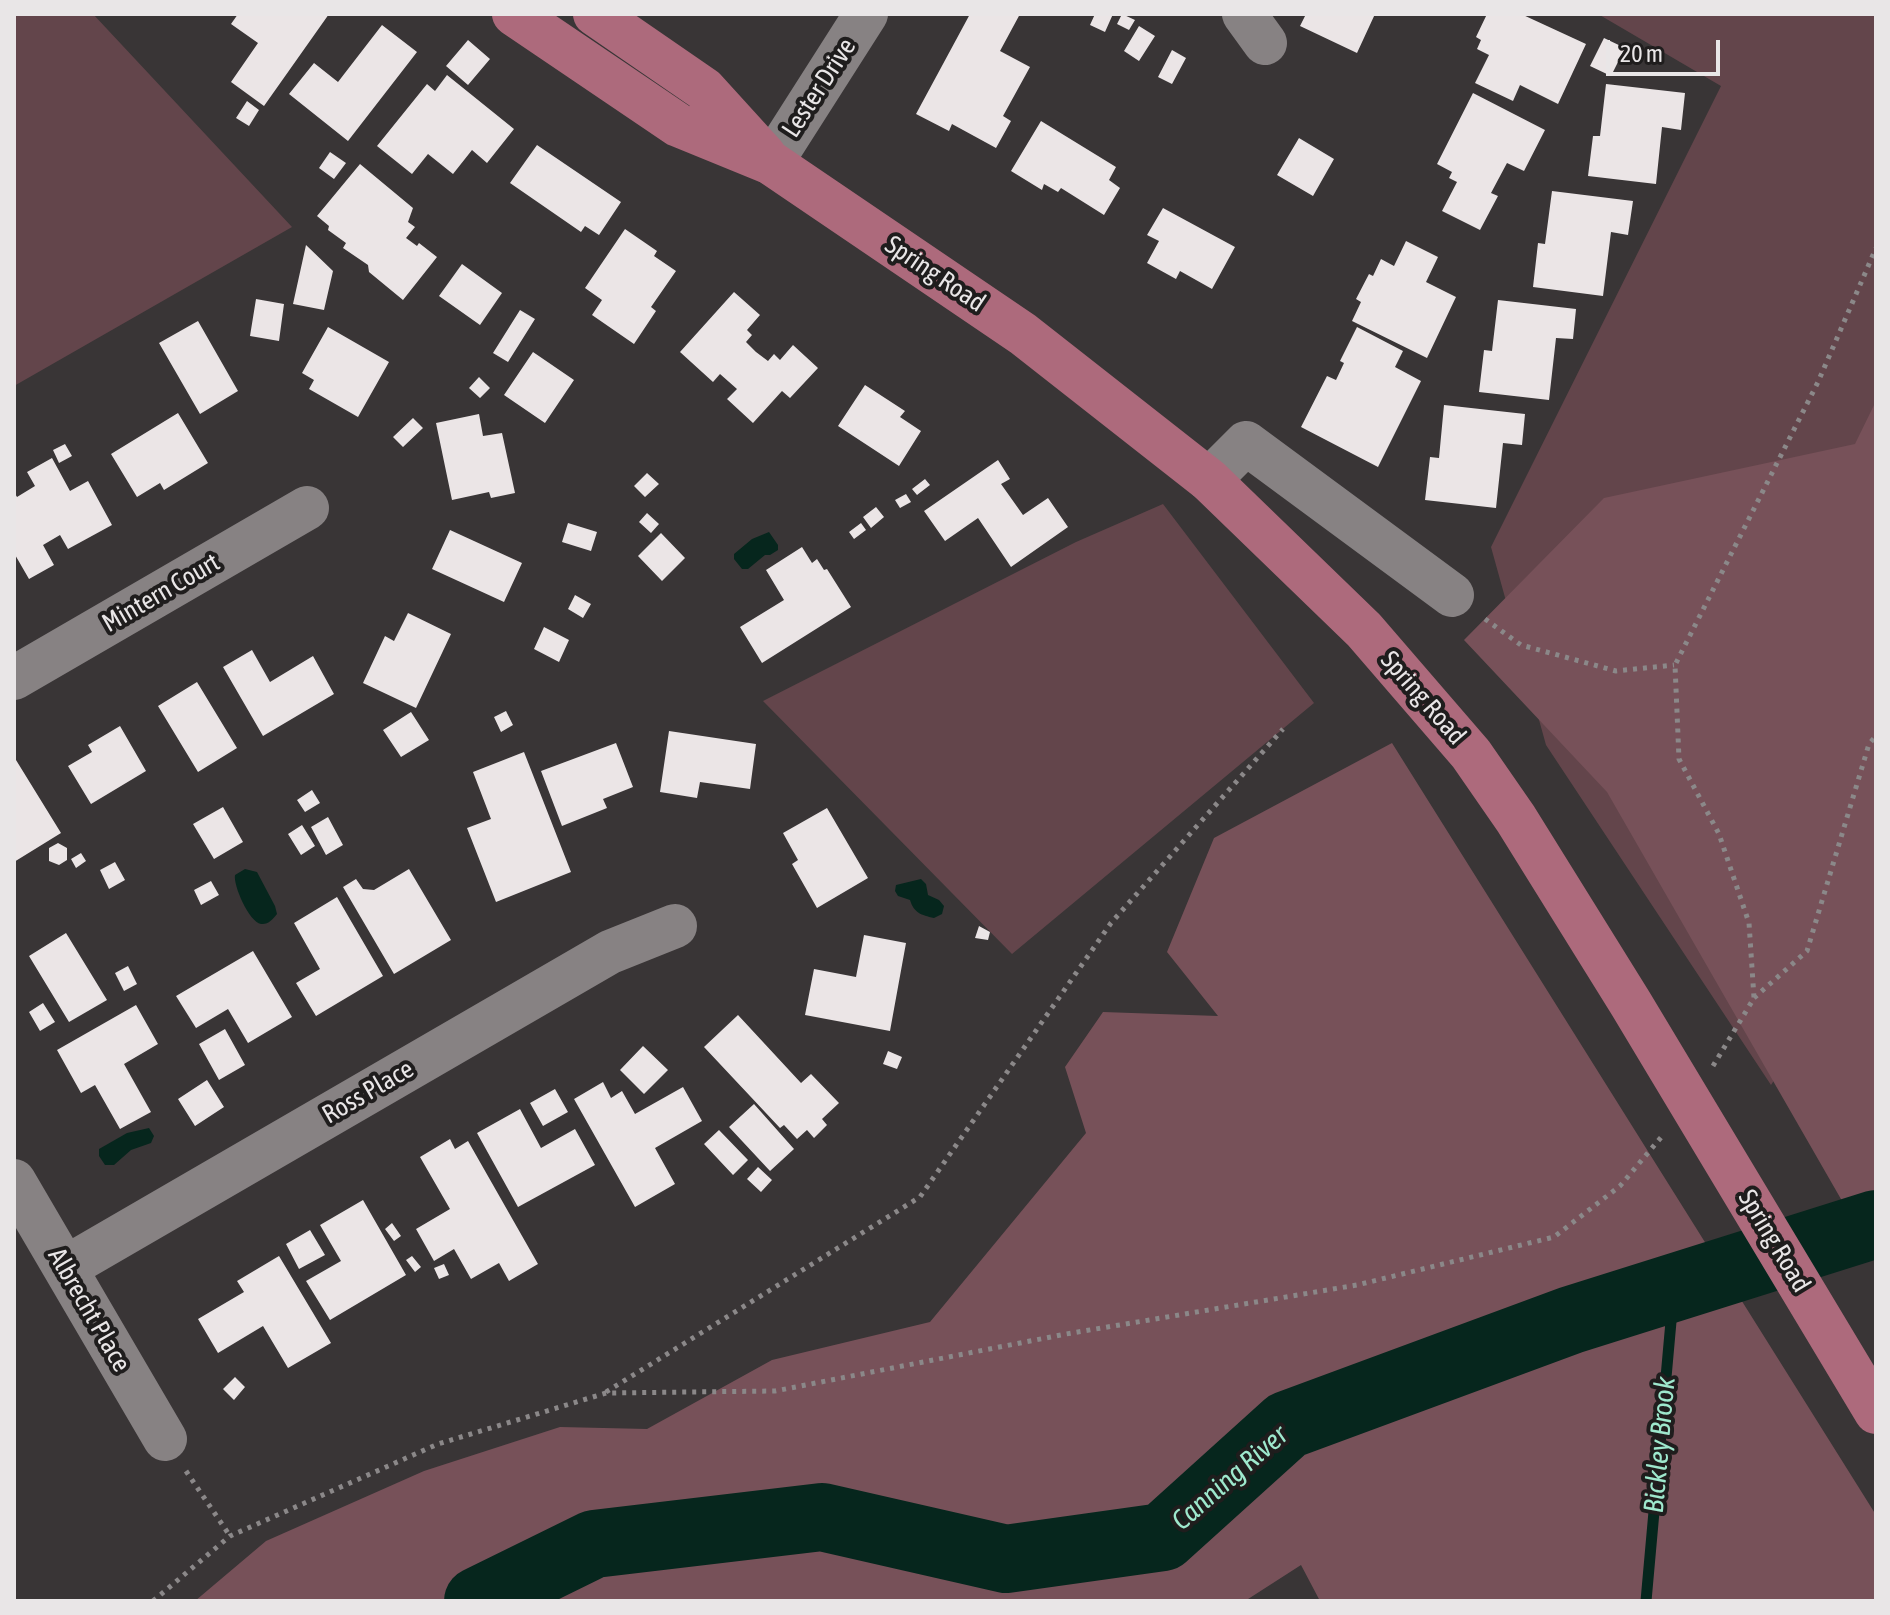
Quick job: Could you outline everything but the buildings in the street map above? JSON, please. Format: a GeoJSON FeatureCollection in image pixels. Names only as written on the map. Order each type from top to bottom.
{"type":"FeatureCollection","features":[{"type":"Feature","properties":{"kind":"main road","name":"Spring Road"},"geometry":{"type":"LineString","coordinates":[[514,14],[678,125],[771,163],[1023,334],[1209,480],[1364,630],[1471,754],[1516,819],[1876,1412]]}},
{"type":"Feature","properties":{"kind":"main road","name":"Spring Road"},"geometry":{"type":"LineString","coordinates":[[595,14],[704,89],[771,163]]}},
{"type":"Feature","properties":{"kind":"street","name":"Lester Drive"},"geometry":{"type":"LineString","coordinates":[[771,163],[866,14]]}},
{"type":"Feature","properties":{"kind":"street"},"geometry":{"type":"LineString","coordinates":[[1209,480],[1246,443],[1452,595]]}},
{"type":"Feature","properties":{"kind":"street","name":"Mintern Court"},"geometry":{"type":"LineString","coordinates":[[14,678],[307,508]]}},
{"type":"Feature","properties":{"kind":"street","name":"Ross Place"},"geometry":{"type":"LineString","coordinates":[[65,1268],[610,952],[675,926]]}},
{"type":"Feature","properties":{"kind":"street","name":"Albrecht Place"},"geometry":{"type":"LineString","coordinates":[[14,1181],[165,1439]]}},
{"type":"Feature","properties":{"kind":"path"},"geometry":{"type":"LineString","coordinates":[[1754,998],[1749,923],[1719,834],[1679,759],[1675,665],[1818,382],[1876,248]]}},
{"type":"Feature","properties":{"kind":"path"},"geometry":{"type":"LineString","coordinates":[[1452,595],[1521,645],[1616,671],[1675,665]]}},
{"type":"Feature","properties":{"kind":"path"},"geometry":{"type":"LineString","coordinates":[[153,1601],[230,1536],[438,1444],[606,1393],[920,1197],[1111,923],[1283,729]]}},
{"type":"Feature","properties":{"kind":"path"},"geometry":{"type":"LineString","coordinates":[[1711,1071],[1754,998],[1807,951],[1869,744],[1876,736]]}},
{"type":"Feature","properties":{"kind":"path"},"geometry":{"type":"LineString","coordinates":[[606,1393],[775,1391],[1066,1334],[1357,1285],[1539,1241],[1554,1237],[1620,1186],[1668,1129]]}},
{"type":"Feature","properties":{"kind":"path"},"geometry":{"type":"LineString","coordinates":[[165,1439],[230,1536]]}},
{"type":"Feature","properties":{"kind":"shaded area"},"geometry":{"type":"Polygon","coordinates":[[[14,14],[93,14],[292,227],[14,386],[14,14]]]}},
{"type":"Feature","properties":{"kind":"shaded area"},"geometry":{"type":"Polygon","coordinates":[[[1598,14],[1876,14],[1876,924],[1771,1085],[1546,745],[1491,547],[1721,86],[1598,14]]]}},
{"type":"Feature","properties":{"kind":"shaded area"},"geometry":{"type":"Polygon","coordinates":[[[1876,401],[1876,1260],[1607,792],[1464,640],[1604,498],[1855,444],[1876,401]]]}},
{"type":"Feature","properties":{"kind":"shaded area"},"geometry":{"type":"Polygon","coordinates":[[[1163,504],[1314,703],[1012,954],[763,701],[1076,542],[1163,504]]]}},
{"type":"Feature","properties":{"kind":"shaded area"},"geometry":{"type":"Polygon","coordinates":[[[769,532],[778,550],[765,555],[748,569],[742,569],[734,554],[752,539],[769,532]]]}},
{"type":"Feature","properties":{"kind":"shaded area"},"geometry":{"type":"Polygon","coordinates":[[[1392,743],[1876,1515],[1876,1601],[1320,1601],[1301,1565],[1245,1601],[195,1601],[266,1541],[424,1471],[560,1427],[647,1429],[772,1360],[930,1322],[1086,1133],[1065,1067],[1103,1012],[1218,1016],[1167,952],[1214,838],[1392,743]]]}},
{"type":"Feature","properties":{"kind":"shaded area"},"geometry":{"type":"Polygon","coordinates":[[[245,869],[257,872],[275,906],[277,914],[266,924],[256,922],[239,894],[235,875],[245,869]]]}},
{"type":"Feature","properties":{"kind":"shaded area"},"geometry":{"type":"Polygon","coordinates":[[[921,879],[926,884],[928,895],[944,906],[942,914],[934,918],[919,913],[910,900],[898,896],[895,891],[896,885],[921,879]]]}},
{"type":"Feature","properties":{"kind":"shaded area"},"geometry":{"type":"Polygon","coordinates":[[[149,1128],[154,1136],[151,1143],[131,1150],[114,1165],[105,1165],[99,1156],[99,1149],[127,1133],[149,1128]]]}},
{"type":"Feature","properties":{"kind":"waterway","name":"Canning River"},"geometry":{"type":"LineString","coordinates":[[478,1601],[594,1544],[822,1517],[1006,1559],[1163,1537],[1287,1425],[1571,1320],[1876,1224]]}},
{"type":"Feature","properties":{"kind":"waterway","name":"Bickley Brook"},"geometry":{"type":"LineString","coordinates":[[1646,1601],[1674,1288]]}}]}
